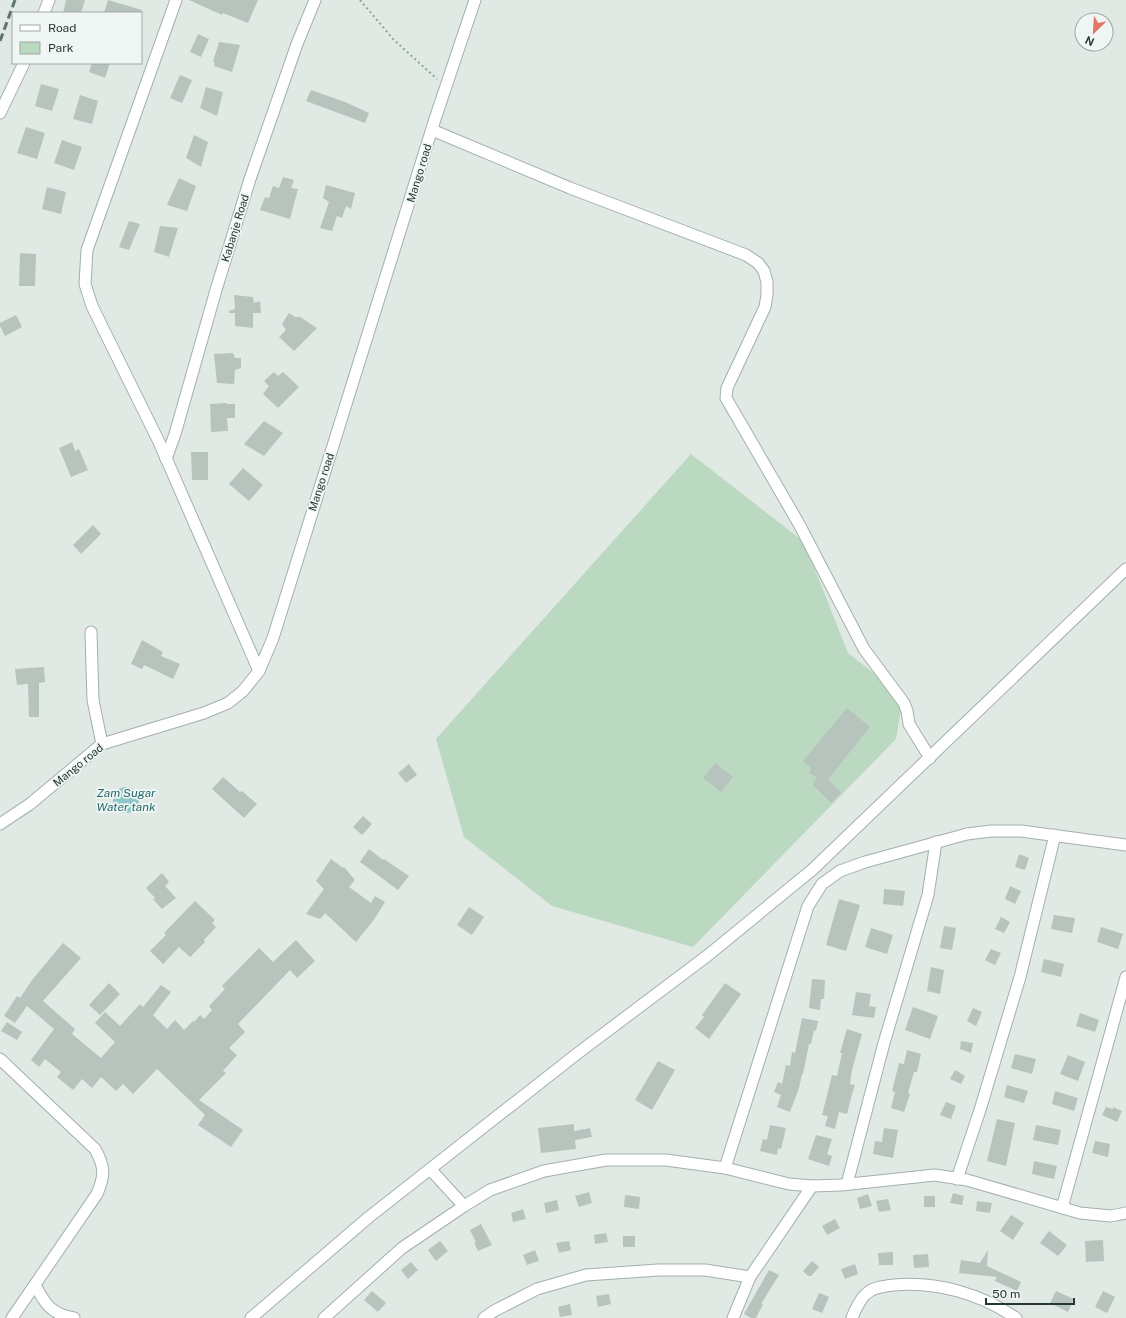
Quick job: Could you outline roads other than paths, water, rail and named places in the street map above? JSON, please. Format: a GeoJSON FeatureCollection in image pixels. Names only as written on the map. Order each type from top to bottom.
{"type":"FeatureCollection","features":[{"type":"Feature","properties":{"kind":"street"},"geometry":{"type":"LineString","coordinates":[[44,12],[49,0]]}},
{"type":"Feature","properties":{"kind":"street"},"geometry":{"type":"LineString","coordinates":[[176,0],[87,250],[87,289],[92,306],[166,459],[259,671]]}},
{"type":"Feature","properties":{"kind":"street","name":"Kabanje Road"},"geometry":{"type":"LineString","coordinates":[[166,459],[250,179],[314,0]]}},
{"type":"Feature","properties":{"kind":"street","name":"Mango road"},"geometry":{"type":"LineString","coordinates":[[0,824],[30,804],[102,744],[204,713],[228,703],[243,691],[259,671],[273,638],[432,130],[475,0]]}},
{"type":"Feature","properties":{"kind":"street"},"geometry":{"type":"LineString","coordinates":[[0,113],[24,64]]}},
{"type":"Feature","properties":{"kind":"street"},"geometry":{"type":"LineString","coordinates":[[432,130],[570,188],[746,255],[758,263],[764,271],[767,282],[765,307],[727,388],[726,398],[799,524],[864,649],[904,704],[907,711],[909,724],[930,758]]}},
{"type":"Feature","properties":{"kind":"street"},"geometry":{"type":"LineString","coordinates":[[256,1317],[369,1217],[578,1053],[707,956],[812,870],[1126,568]]}},
{"type":"Feature","properties":{"kind":"street"},"geometry":{"type":"LineString","coordinates":[[91,632],[93,700],[102,744]]}},
{"type":"Feature","properties":{"kind":"street"},"geometry":{"type":"LineString","coordinates":[[725,1168],[808,906],[822,884],[840,871],[865,862],[967,834],[991,831],[1021,831],[1126,845]]}},
{"type":"Feature","properties":{"kind":"street"},"geometry":{"type":"LineString","coordinates":[[957,1178],[980,1110],[1020,977],[1055,835]]}},
{"type":"Feature","properties":{"kind":"street"},"geometry":{"type":"LineString","coordinates":[[847,1184],[884,1043],[928,895],[936,842]]}},
{"type":"Feature","properties":{"kind":"street"},"geometry":{"type":"LineString","coordinates":[[812,870],[822,884]]}},
{"type":"Feature","properties":{"kind":"street"},"geometry":{"type":"LineString","coordinates":[[1062,1208],[1126,976]]}},
{"type":"Feature","properties":{"kind":"street"},"geometry":{"type":"LineString","coordinates":[[0,1058],[95,1149],[102,1160],[104,1171],[103,1182],[97,1194],[12,1318]]}},
{"type":"Feature","properties":{"kind":"street"},"geometry":{"type":"LineString","coordinates":[[324,1318],[402,1248],[490,1190],[544,1171],[606,1160],[666,1160],[725,1168],[789,1184],[812,1186],[935,1175],[967,1180],[1080,1213],[1110,1216],[1126,1213]]}},
{"type":"Feature","properties":{"kind":"street"},"geometry":{"type":"LineString","coordinates":[[430,1169],[464,1206]]}},
{"type":"Feature","properties":{"kind":"street"},"geometry":{"type":"LineString","coordinates":[[733,1318],[750,1277],[812,1186]]}},
{"type":"Feature","properties":{"kind":"street"},"geometry":{"type":"LineString","coordinates":[[484,1318],[494,1311],[537,1289],[586,1276],[658,1270],[705,1270],[750,1277]]}},
{"type":"Feature","properties":{"kind":"street"},"geometry":{"type":"LineString","coordinates":[[852,1318],[866,1294],[881,1286],[906,1284],[944,1287],[970,1294],[1001,1308],[1016,1318]]}},
{"type":"Feature","properties":{"kind":"street"},"geometry":{"type":"LineString","coordinates":[[34,1285],[45,1303],[52,1310],[74,1318]]}},
{"type":"Feature","properties":{"kind":"water","name":"Zam Sugar Water tank"},"geometry":{"type":"Polygon","coordinates":[[[126,787],[135,791],[139,800],[135,809],[126,813],[117,809],[113,800],[117,791],[126,787]]]}},
{"type":"Feature","properties":{"kind":"railway"},"geometry":{"type":"LineString","coordinates":[[0,41],[15,0]]}}]}
